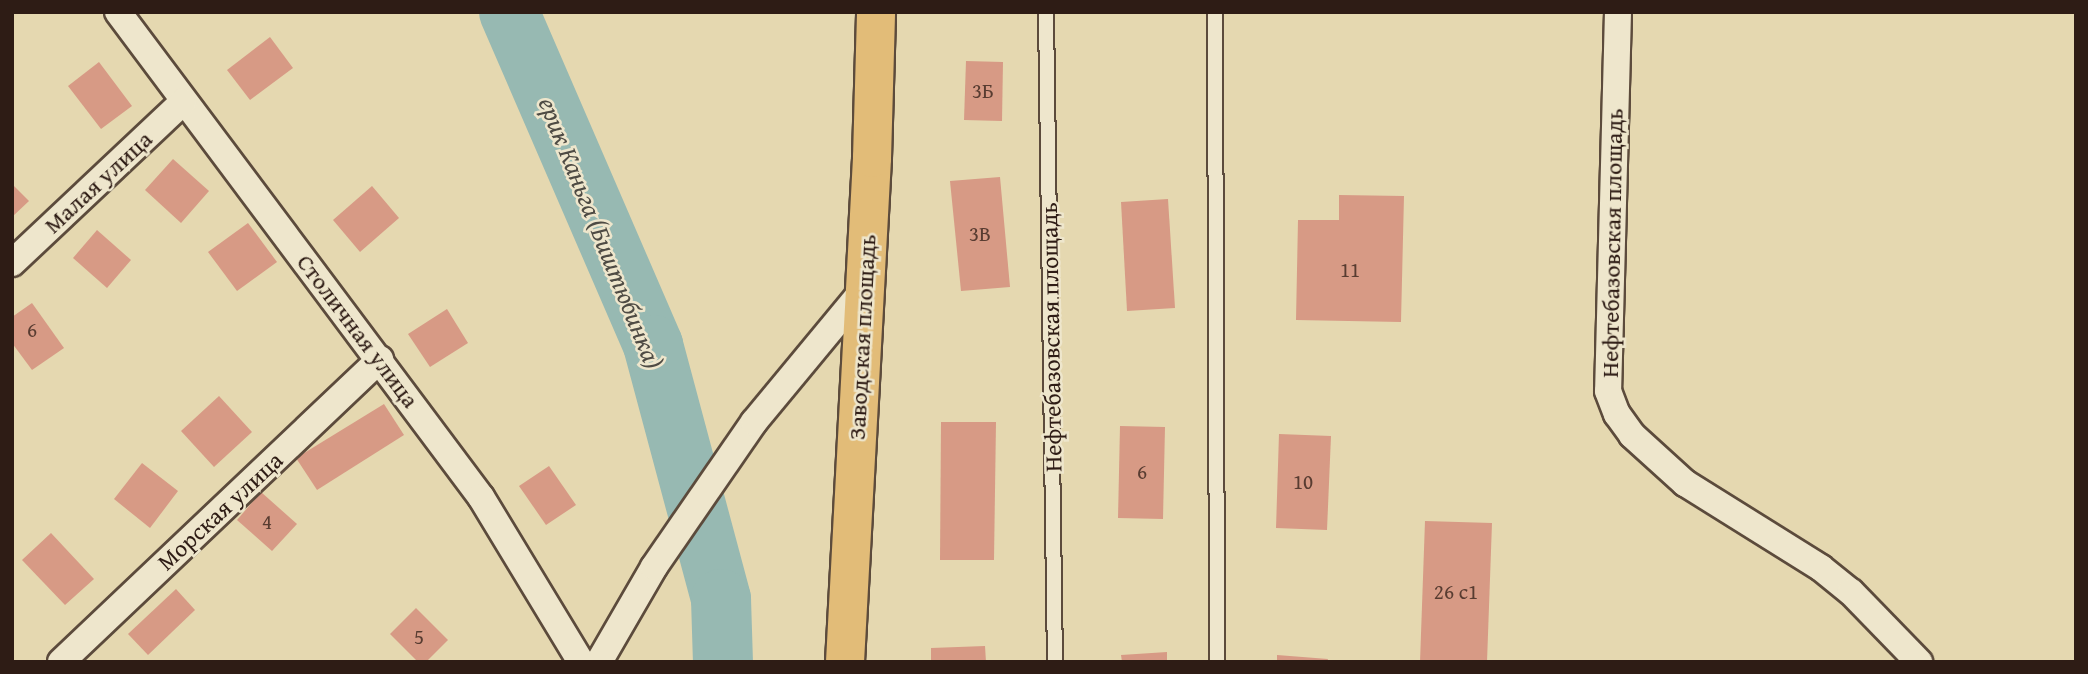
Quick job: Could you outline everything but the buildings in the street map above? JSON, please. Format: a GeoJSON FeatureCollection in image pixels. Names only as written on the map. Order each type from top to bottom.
{"type":"FeatureCollection","features":[{"type":"Feature","properties":{"kind":"main road","name":"Заводская площадь"},"geometry":{"type":"LineString","coordinates":[[845,662],[865,288],[876,12]]}},
{"type":"Feature","properties":{"kind":"street","name":"Столичная улица"},"geometry":{"type":"LineString","coordinates":[[118,12],[481,497],[581,662]]}},
{"type":"Feature","properties":{"kind":"street","name":"Нефтебазовская площадь"},"geometry":{"type":"LineString","coordinates":[[1618,12],[1608,391],[1617,414],[1632,435],[1685,483],[1821,568],[1851,592],[1919,662]]}},
{"type":"Feature","properties":{"kind":"street","name":"Малая улица"},"geometry":{"type":"LineString","coordinates":[[12,263],[183,102]]}},
{"type":"Feature","properties":{"kind":"street"},"geometry":{"type":"LineString","coordinates":[[599,662],[654,567],[754,422],[865,288]]}},
{"type":"Feature","properties":{"kind":"street","name":"Морская улица"},"geometry":{"type":"LineString","coordinates":[[61,662],[380,359]]}},
{"type":"Feature","properties":{"kind":"lane","name":"Нефтебазовская площадь"},"geometry":{"type":"LineString","coordinates":[[1046,12],[1055,662]]}},
{"type":"Feature","properties":{"kind":"lane"},"geometry":{"type":"LineString","coordinates":[[1215,12],[1217,662]]}},
{"type":"Feature","properties":{"kind":"waterway","name":"ерик Каньга (Биштюбинка)"},"geometry":{"type":"LineString","coordinates":[[509,12],[653,345],[721,599],[723,662]]}}]}
